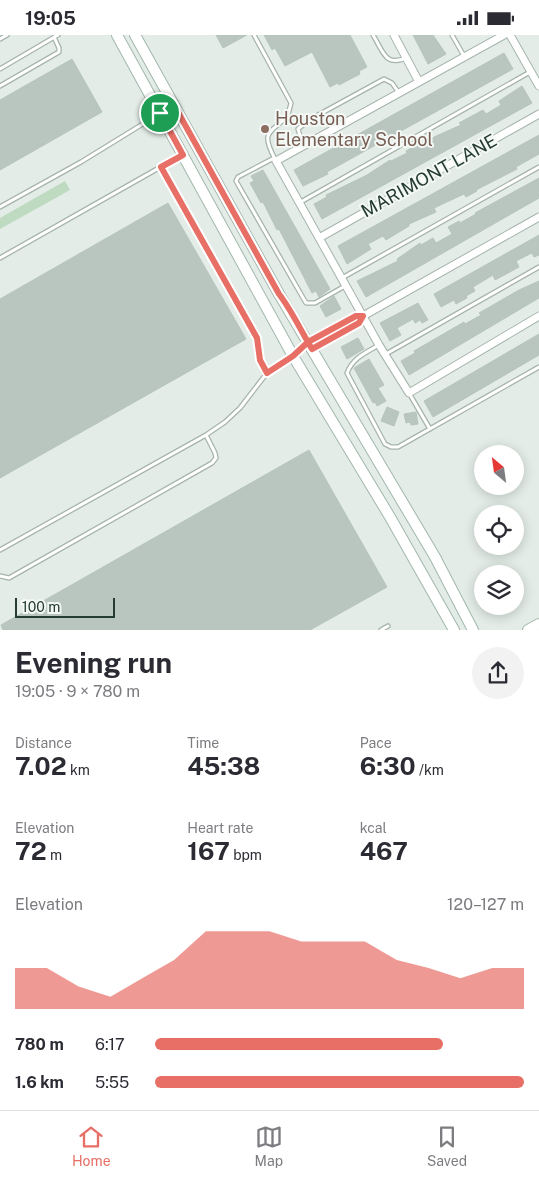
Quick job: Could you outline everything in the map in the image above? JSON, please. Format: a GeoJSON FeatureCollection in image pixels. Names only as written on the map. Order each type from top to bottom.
{"type":"FeatureCollection","features":[{"type":"Feature","properties":{"kind":"main road"},"geometry":{"type":"LineString","coordinates":[[117,35],[293,356],[390,517],[454,630]]}},
{"type":"Feature","properties":{"kind":"main road"},"geometry":{"type":"LineString","coordinates":[[135,35],[310,346],[434,557],[473,630]]}},
{"type":"Feature","properties":{"kind":"main road"},"geometry":{"type":"LineString","coordinates":[[160,113],[174,105]]}},
{"type":"Feature","properties":{"kind":"main road"},"geometry":{"type":"LineString","coordinates":[[293,356],[310,346]]}},
{"type":"Feature","properties":{"kind":"main road"},"geometry":{"type":"LineString","coordinates":[[528,630],[539,624]]}},
{"type":"Feature","properties":{"kind":"street"},"geometry":{"type":"LineString","coordinates":[[394,35],[419,82]]}},
{"type":"Feature","properties":{"kind":"street"},"geometry":{"type":"LineString","coordinates":[[504,35],[275,160],[379,345],[409,393],[539,316]]}},
{"type":"Feature","properties":{"kind":"street"},"geometry":{"type":"LineString","coordinates":[[510,35],[539,86]]}},
{"type":"Feature","properties":{"kind":"street","name":"MARIMONT LANE"},"geometry":{"type":"LineString","coordinates":[[319,238],[539,114]]}},
{"type":"Feature","properties":{"kind":"street"},"geometry":{"type":"LineString","coordinates":[[310,346],[359,323],[363,316],[539,217]]}},
{"type":"Feature","properties":{"kind":"lane"},"geometry":{"type":"LineString","coordinates":[[0,39],[7,35]]}},
{"type":"Feature","properties":{"kind":"lane"},"geometry":{"type":"LineString","coordinates":[[0,69],[58,35]]}},
{"type":"Feature","properties":{"kind":"lane"},"geometry":{"type":"LineString","coordinates":[[254,35],[291,103],[288,115],[273,127],[268,137],[268,144],[275,160],[238,177],[236,181],[306,303],[315,303],[346,286]]}},
{"type":"Feature","properties":{"kind":"lane"},"geometry":{"type":"LineString","coordinates":[[373,35],[387,59],[397,62],[406,58]]}},
{"type":"Feature","properties":{"kind":"lane"},"geometry":{"type":"LineString","coordinates":[[452,35],[464,57]]}},
{"type":"Feature","properties":{"kind":"lane"},"geometry":{"type":"LineString","coordinates":[[0,86],[59,52],[54,37]]}},
{"type":"Feature","properties":{"kind":"lane"},"geometry":{"type":"LineString","coordinates":[[299,203],[531,72]]}},
{"type":"Feature","properties":{"kind":"lane"},"geometry":{"type":"LineString","coordinates":[[303,146],[298,129],[309,119],[384,79],[392,83],[399,93]]}},
{"type":"Feature","properties":{"kind":"lane"},"geometry":{"type":"LineString","coordinates":[[0,207],[81,162],[160,113]]}},
{"type":"Feature","properties":{"kind":"lane"},"geometry":{"type":"LineString","coordinates":[[0,258],[183,155]]}},
{"type":"Feature","properties":{"kind":"lane"},"geometry":{"type":"LineString","coordinates":[[161,167],[257,338],[260,360],[267,373]]}},
{"type":"Feature","properties":{"kind":"lane"},"geometry":{"type":"LineString","coordinates":[[342,278],[539,167]]}},
{"type":"Feature","properties":{"kind":"lane"},"geometry":{"type":"LineString","coordinates":[[385,354],[539,267]]}},
{"type":"Feature","properties":{"kind":"lane"},"geometry":{"type":"LineString","coordinates":[[379,345],[356,358],[350,364],[347,373],[386,444],[392,447],[398,447],[539,367]]}},
{"type":"Feature","properties":{"kind":"lane"},"geometry":{"type":"LineString","coordinates":[[0,550],[206,435],[225,422],[240,408],[267,373],[293,356]]}},
{"type":"Feature","properties":{"kind":"lane"},"geometry":{"type":"LineString","coordinates":[[409,393],[430,429]]}},
{"type":"Feature","properties":{"kind":"lane"},"geometry":{"type":"LineString","coordinates":[[0,576],[10,578],[212,463],[216,459],[216,453],[206,435]]}},
{"type":"Feature","properties":{"kind":"lane"},"geometry":{"type":"LineString","coordinates":[[381,630],[388,626]]}},
{"type":"Feature","properties":{"kind":"green space"},"geometry":{"type":"Polygon","coordinates":[[[65,181],[70,190],[0,229],[0,218],[65,181]]]}},
{"type":"Feature","properties":{"kind":"building"},"geometry":{"type":"Polygon","coordinates":[[[216,35],[247,35],[223,48],[216,35]]]}},
{"type":"Feature","properties":{"kind":"building"},"geometry":{"type":"Polygon","coordinates":[[[264,35],[350,35],[367,67],[359,71],[360,74],[339,85],[338,83],[330,87],[312,52],[285,66],[275,48],[272,50],[264,35]]]}},
{"type":"Feature","properties":{"kind":"building"},"geometry":{"type":"Polygon","coordinates":[[[413,35],[433,35],[446,54],[428,64],[413,35]]]}},
{"type":"Feature","properties":{"kind":"building"},"geometry":{"type":"Polygon","coordinates":[[[504,53],[513,69],[327,172],[328,174],[303,186],[294,170],[504,53]]]}},
{"type":"Feature","properties":{"kind":"building"},"geometry":{"type":"Polygon","coordinates":[[[72,59],[102,112],[0,170],[0,100],[72,59]]]}},
{"type":"Feature","properties":{"kind":"building"},"geometry":{"type":"Polygon","coordinates":[[[522,86],[532,103],[322,219],[314,204],[327,197],[326,195],[367,175],[390,160],[407,153],[406,151],[416,145],[461,125],[459,123],[483,110],[486,114],[501,105],[499,101],[522,86]]]}},
{"type":"Feature","properties":{"kind":"building"},"geometry":{"type":"Polygon","coordinates":[[[539,135],[539,154],[516,167],[517,169],[466,197],[464,194],[434,208],[436,212],[409,224],[409,226],[386,240],[383,236],[368,244],[371,249],[347,264],[338,246],[539,135]]]}},
{"type":"Feature","properties":{"kind":"building"},"geometry":{"type":"Polygon","coordinates":[[[263,170],[330,289],[319,297],[316,291],[312,293],[279,229],[277,230],[263,202],[261,203],[250,183],[254,181],[251,176],[263,170]]]}},
{"type":"Feature","properties":{"kind":"building"},"geometry":{"type":"Polygon","coordinates":[[[539,178],[539,198],[366,297],[357,281],[398,261],[397,259],[420,243],[421,245],[433,238],[436,243],[452,234],[448,227],[459,221],[460,223],[539,178]]]}},
{"type":"Feature","properties":{"kind":"building"},"geometry":{"type":"Polygon","coordinates":[[[168,203],[246,339],[0,478],[0,299],[168,203]]]}},
{"type":"Feature","properties":{"kind":"building"},"geometry":{"type":"Polygon","coordinates":[[[539,235],[539,255],[534,257],[532,253],[516,261],[519,267],[495,280],[493,275],[473,287],[475,291],[466,296],[467,298],[456,304],[454,300],[441,307],[434,294],[539,235]]]}},
{"type":"Feature","properties":{"kind":"building"},"geometry":{"type":"Polygon","coordinates":[[[539,281],[539,298],[409,375],[401,361],[415,353],[414,351],[464,322],[465,324],[481,315],[479,313],[519,290],[539,281]]]}},
{"type":"Feature","properties":{"kind":"building"},"geometry":{"type":"Polygon","coordinates":[[[334,296],[341,309],[326,317],[320,306],[334,296]]]}},
{"type":"Feature","properties":{"kind":"building"},"geometry":{"type":"Polygon","coordinates":[[[418,303],[428,320],[422,323],[420,320],[415,323],[413,319],[397,328],[401,335],[390,341],[380,323],[418,303]]]}},
{"type":"Feature","properties":{"kind":"building"},"geometry":{"type":"Polygon","coordinates":[[[539,334],[539,355],[433,417],[424,401],[539,334]]]}},
{"type":"Feature","properties":{"kind":"building"},"geometry":{"type":"Polygon","coordinates":[[[358,338],[364,349],[347,359],[341,347],[358,338]]]}},
{"type":"Feature","properties":{"kind":"building"},"geometry":{"type":"Polygon","coordinates":[[[369,359],[384,385],[378,388],[386,401],[377,406],[375,402],[373,403],[354,368],[369,359]]]}},
{"type":"Feature","properties":{"kind":"building"},"geometry":{"type":"Polygon","coordinates":[[[387,407],[399,412],[394,426],[381,421],[387,407]]]}},
{"type":"Feature","properties":{"kind":"building"},"geometry":{"type":"Polygon","coordinates":[[[416,412],[418,424],[411,425],[410,422],[406,423],[404,414],[416,412]]]}},
{"type":"Feature","properties":{"kind":"building"},"geometry":{"type":"Polygon","coordinates":[[[309,450],[387,587],[310,630],[3,630],[1,625],[309,450]]]}},
{"type":"Feature","properties":{"kind":"place","name":"Houston Elementary School"},"geometry":{"type":"Point","coordinates":[265,129]}},
{"type":"Feature","properties":{"kind":"route"},"geometry":{"type":"LineString","coordinates":[[160,113],[174,105],[279,294],[286,303],[308,342],[312,349],[359,323],[363,316],[356,316],[308,342],[293,356],[267,373],[258,353],[257,338],[161,167],[183,155],[160,113]]}}]}
